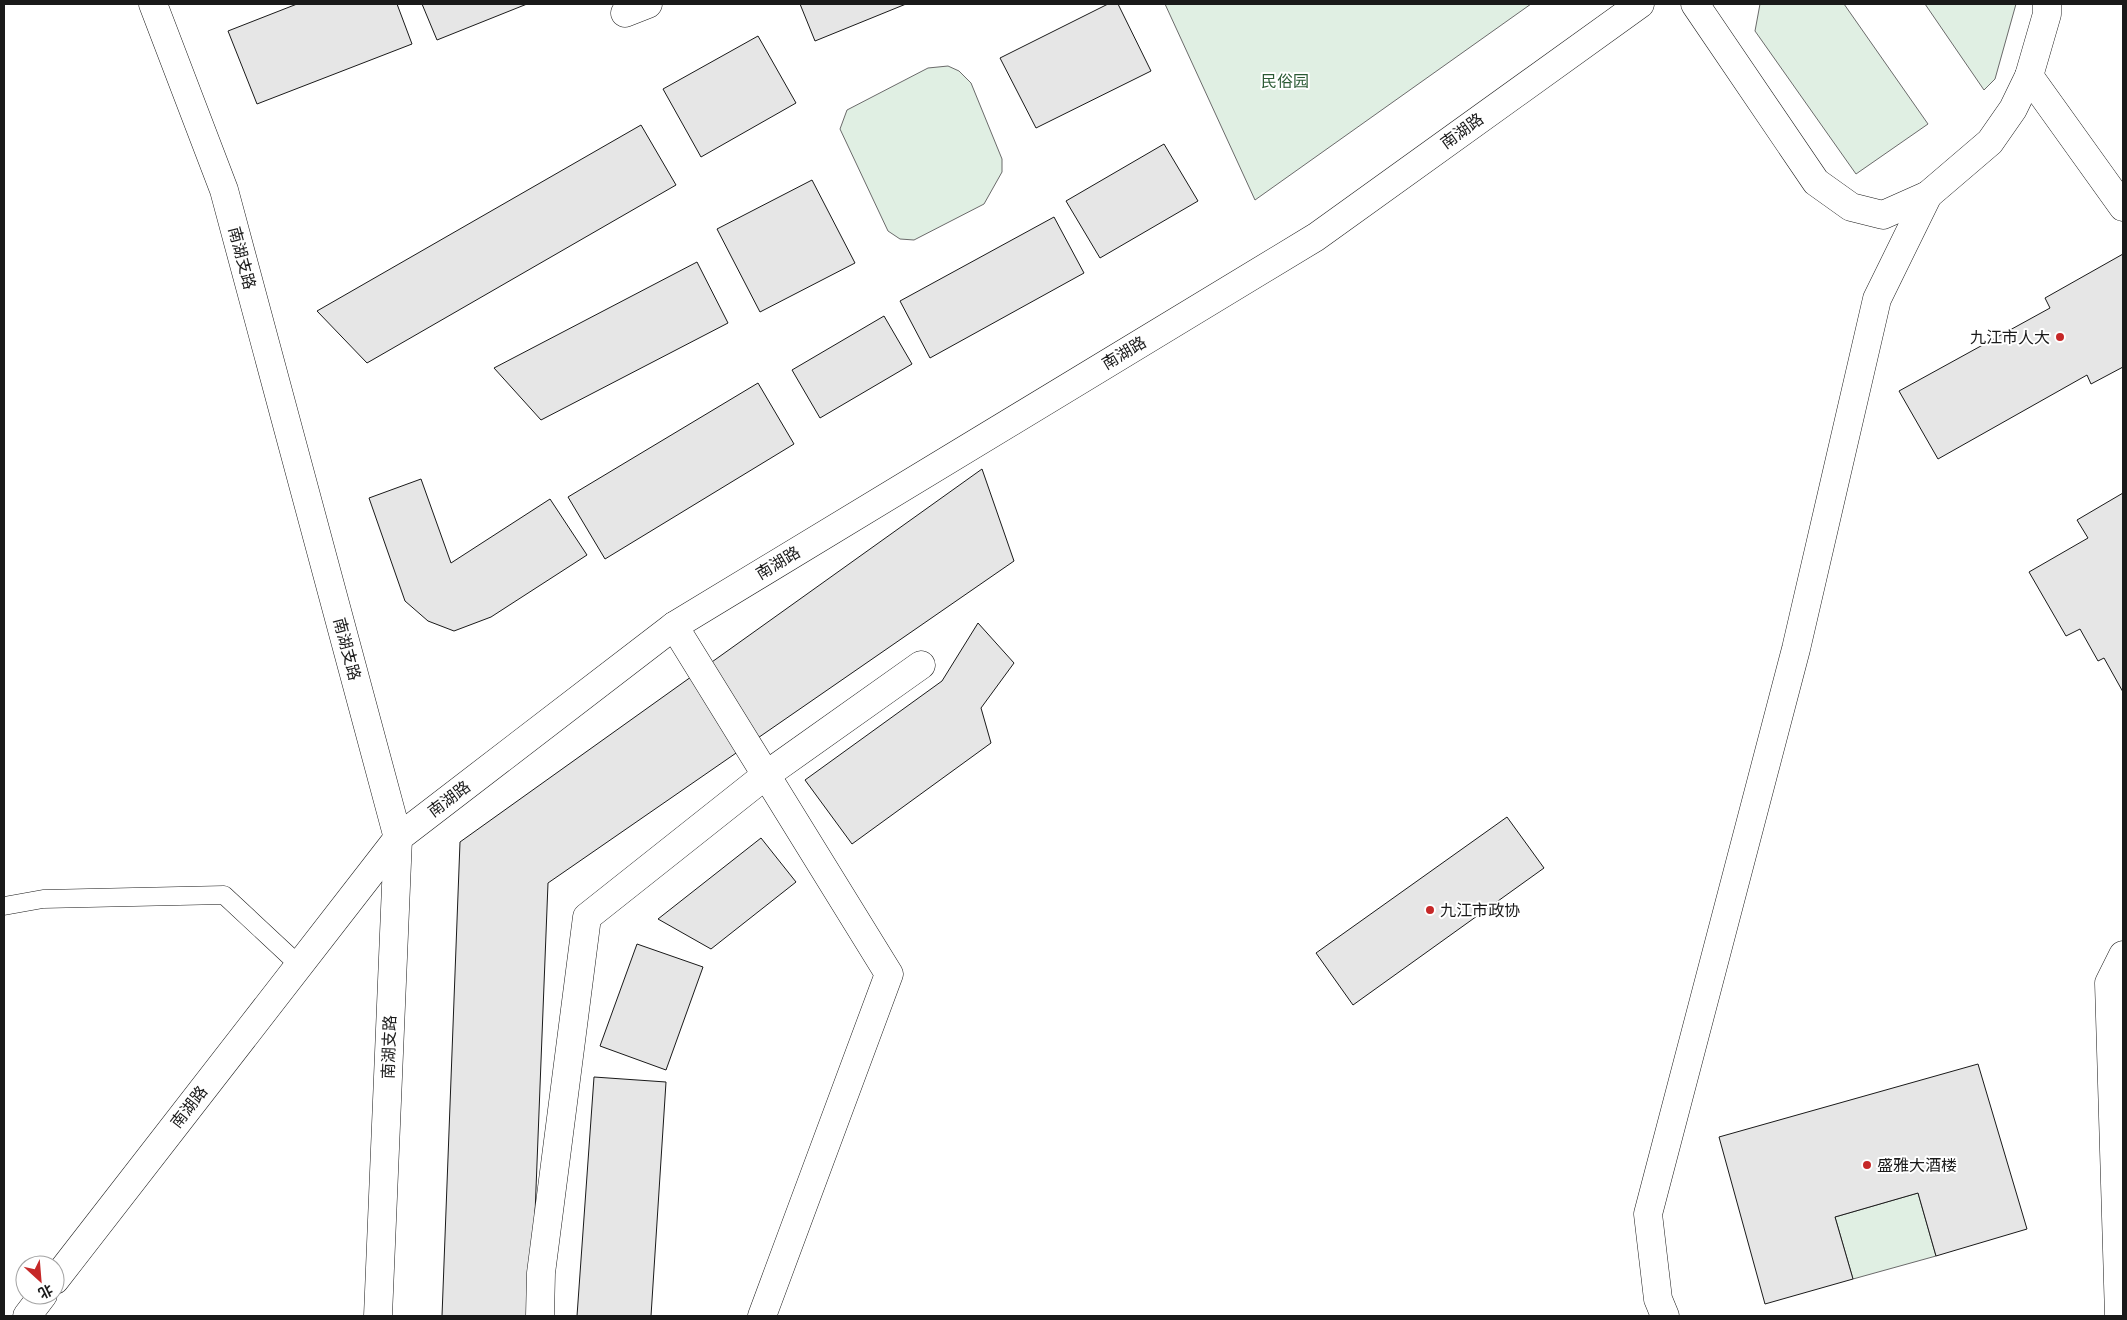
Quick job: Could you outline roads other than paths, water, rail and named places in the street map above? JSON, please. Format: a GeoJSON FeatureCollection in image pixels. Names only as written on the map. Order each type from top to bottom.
{"type":"FeatureCollection","features":[{"type":"Feature","properties":{"kind":"street","name":"南湖支路"},"geometry":{"type":"LineString","coordinates":[[153,4],[224,190],[398,838],[378,1316]]}},
{"type":"Feature","properties":{"kind":"street","name":"南湖路"},"geometry":{"type":"LineString","coordinates":[[65,1267],[398,838],[674,626],[1316,236],[1640,4]]}},
{"type":"Feature","properties":{"kind":"street"},"geometry":{"type":"LineString","coordinates":[[1695,4],[1816,182],[1851,207],[1883,215],[1928,195],[1990,142],[2013,109],[2029,76],[2046,14],[2046,4]]}},
{"type":"Feature","properties":{"kind":"street"},"geometry":{"type":"LineString","coordinates":[[2029,76],[2123,207]]}},
{"type":"Feature","properties":{"kind":"street"},"geometry":{"type":"LineString","coordinates":[[1665,1316],[1658,1299],[1648,1214],[1796,649],[1877,299],[1928,195]]}},
{"type":"Feature","properties":{"kind":"street"},"geometry":{"type":"LineString","coordinates":[[674,626],[889,974],[762,1316]]}},
{"type":"Feature","properties":{"kind":"street"},"geometry":{"type":"LineString","coordinates":[[540,1316],[541,1273],[587,918],[766,775],[922,665]]}},
{"type":"Feature","properties":{"kind":"street"},"geometry":{"type":"LineString","coordinates":[[2119,1316],[2109,982],[2123,955]]}},
{"type":"Feature","properties":{"kind":"street"},"geometry":{"type":"LineString","coordinates":[[26,1316],[35,1305]]}},
{"type":"Feature","properties":{"kind":"lane"},"geometry":{"type":"LineString","coordinates":[[4,906],[43,899],[224,895],[299,965]]}},
{"type":"Feature","properties":{"kind":"place","name":"九江市人大"},"geometry":{"type":"Point","coordinates":[2060,337]}},
{"type":"Feature","properties":{"kind":"place","name":"九江市政协"},"geometry":{"type":"Point","coordinates":[1430,910]}},
{"type":"Feature","properties":{"kind":"place","name":"盛雅大酒楼"},"geometry":{"type":"Point","coordinates":[1867,1165]}},
{"type":"Feature","properties":{"kind":"park label","name":"民俗园"},"geometry":{"type":"Point","coordinates":[1285,81]}}]}
